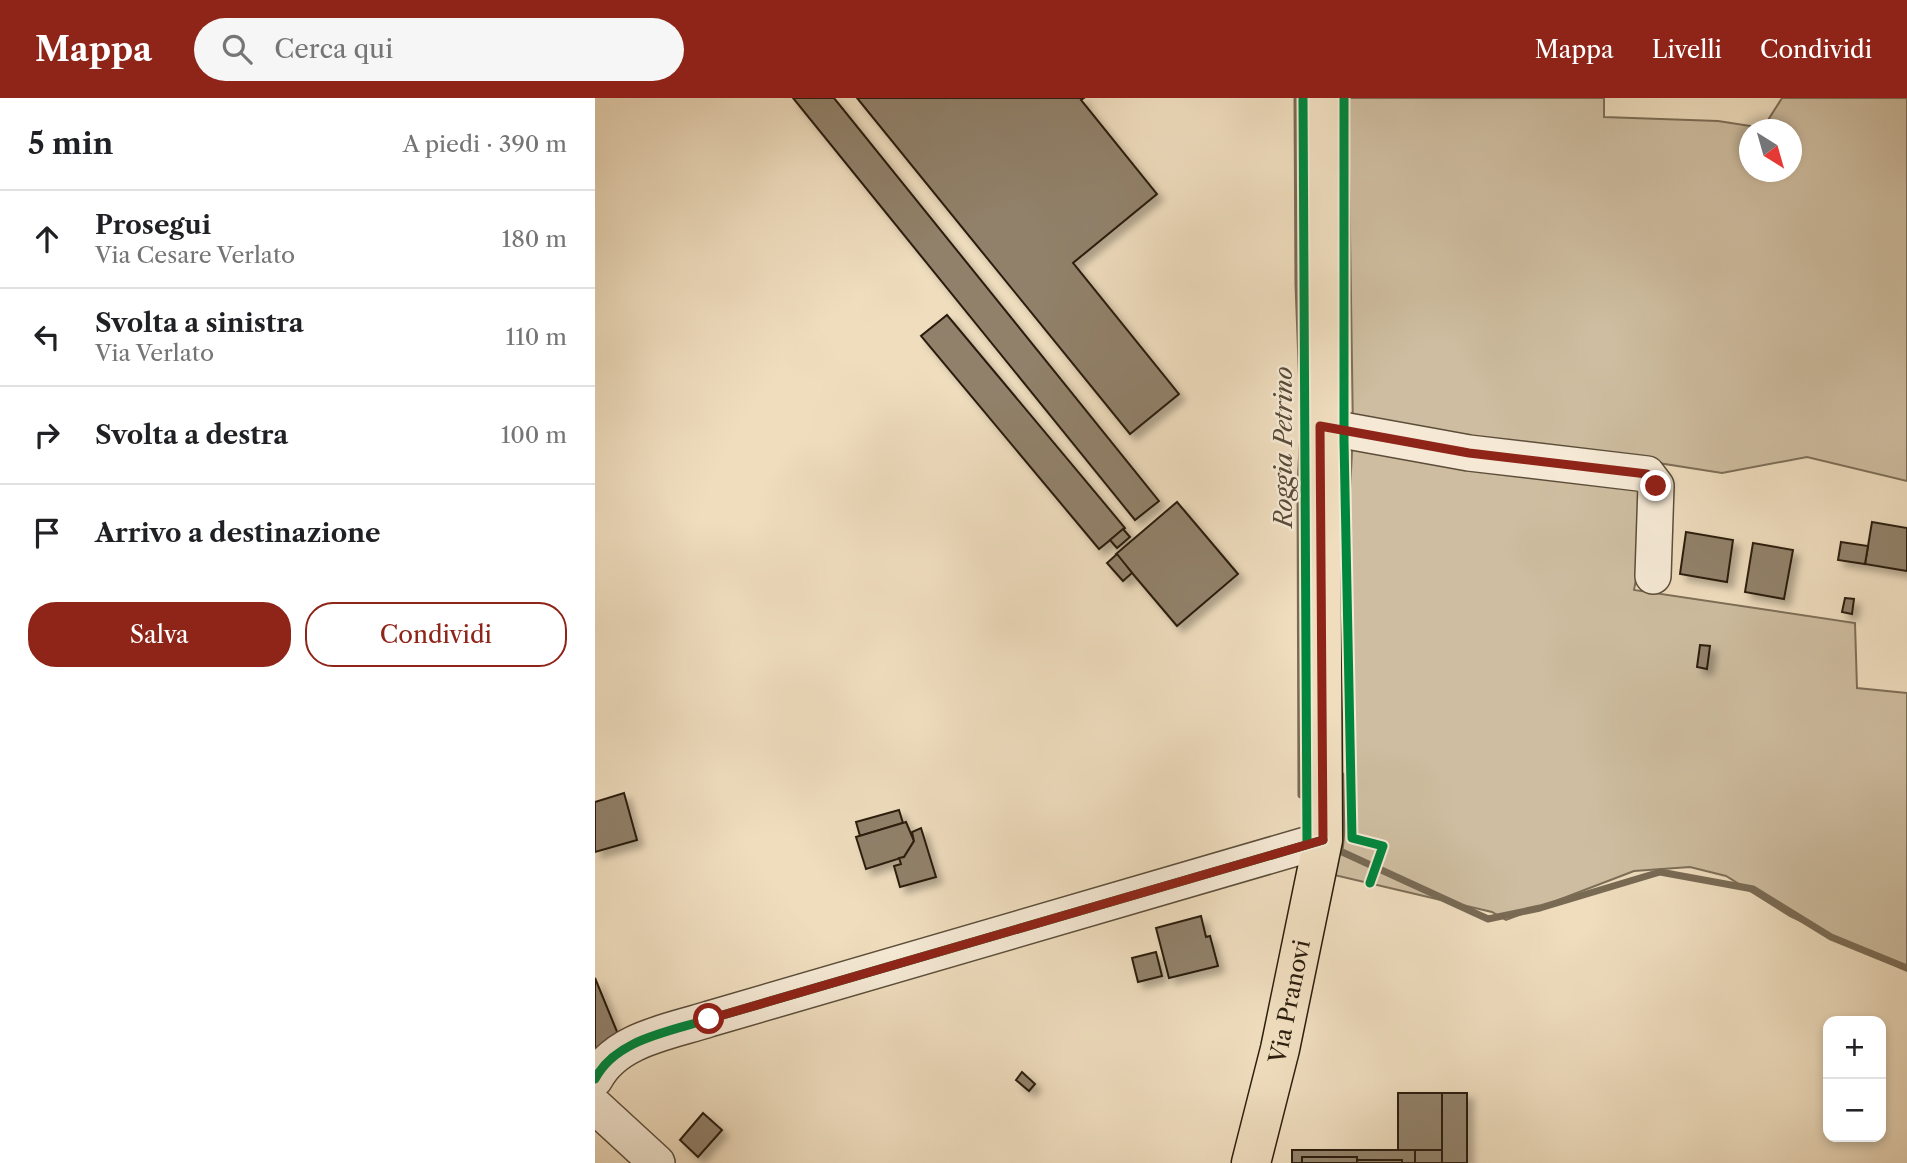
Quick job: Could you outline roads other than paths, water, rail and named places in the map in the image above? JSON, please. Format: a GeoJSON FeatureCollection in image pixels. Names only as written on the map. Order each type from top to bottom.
{"type":"FeatureCollection","features":[{"type":"Feature","properties":{"kind":"main road","name":"Via Pranovi"},"geometry":{"type":"LineString","coordinates":[[1251,1163],[1280,1049],[1323,840],[1319,98]]}},
{"type":"Feature","properties":{"kind":"street"},"geometry":{"type":"LineString","coordinates":[[1320,426],[1469,453],[1647,474],[1656,486],[1653,576]]}},
{"type":"Feature","properties":{"kind":"street"},"geometry":{"type":"LineString","coordinates":[[595,1079],[600,1071],[629,1045],[1323,840]]}},
{"type":"Feature","properties":{"kind":"street"},"geometry":{"type":"LineString","coordinates":[[595,1106],[657,1163]]}},
{"type":"Feature","properties":{"kind":"waterway","name":"Roggia Petrino"},"geometry":{"type":"LineString","coordinates":[[1297,98],[1298,284],[1302,389]]}},
{"type":"Feature","properties":{"kind":"waterway"},"geometry":{"type":"LineString","coordinates":[[1338,124],[1339,98]]}},
{"type":"Feature","properties":{"kind":"waterway","name":"Roggia Petrino"},"geometry":{"type":"LineString","coordinates":[[1301,795],[1302,446]]}},
{"type":"Feature","properties":{"kind":"waterway"},"geometry":{"type":"LineString","coordinates":[[1342,776],[1343,820],[1340,851],[1488,919],[1540,908],[1660,872],[1753,889],[1831,937],[1907,968]]}}]}
